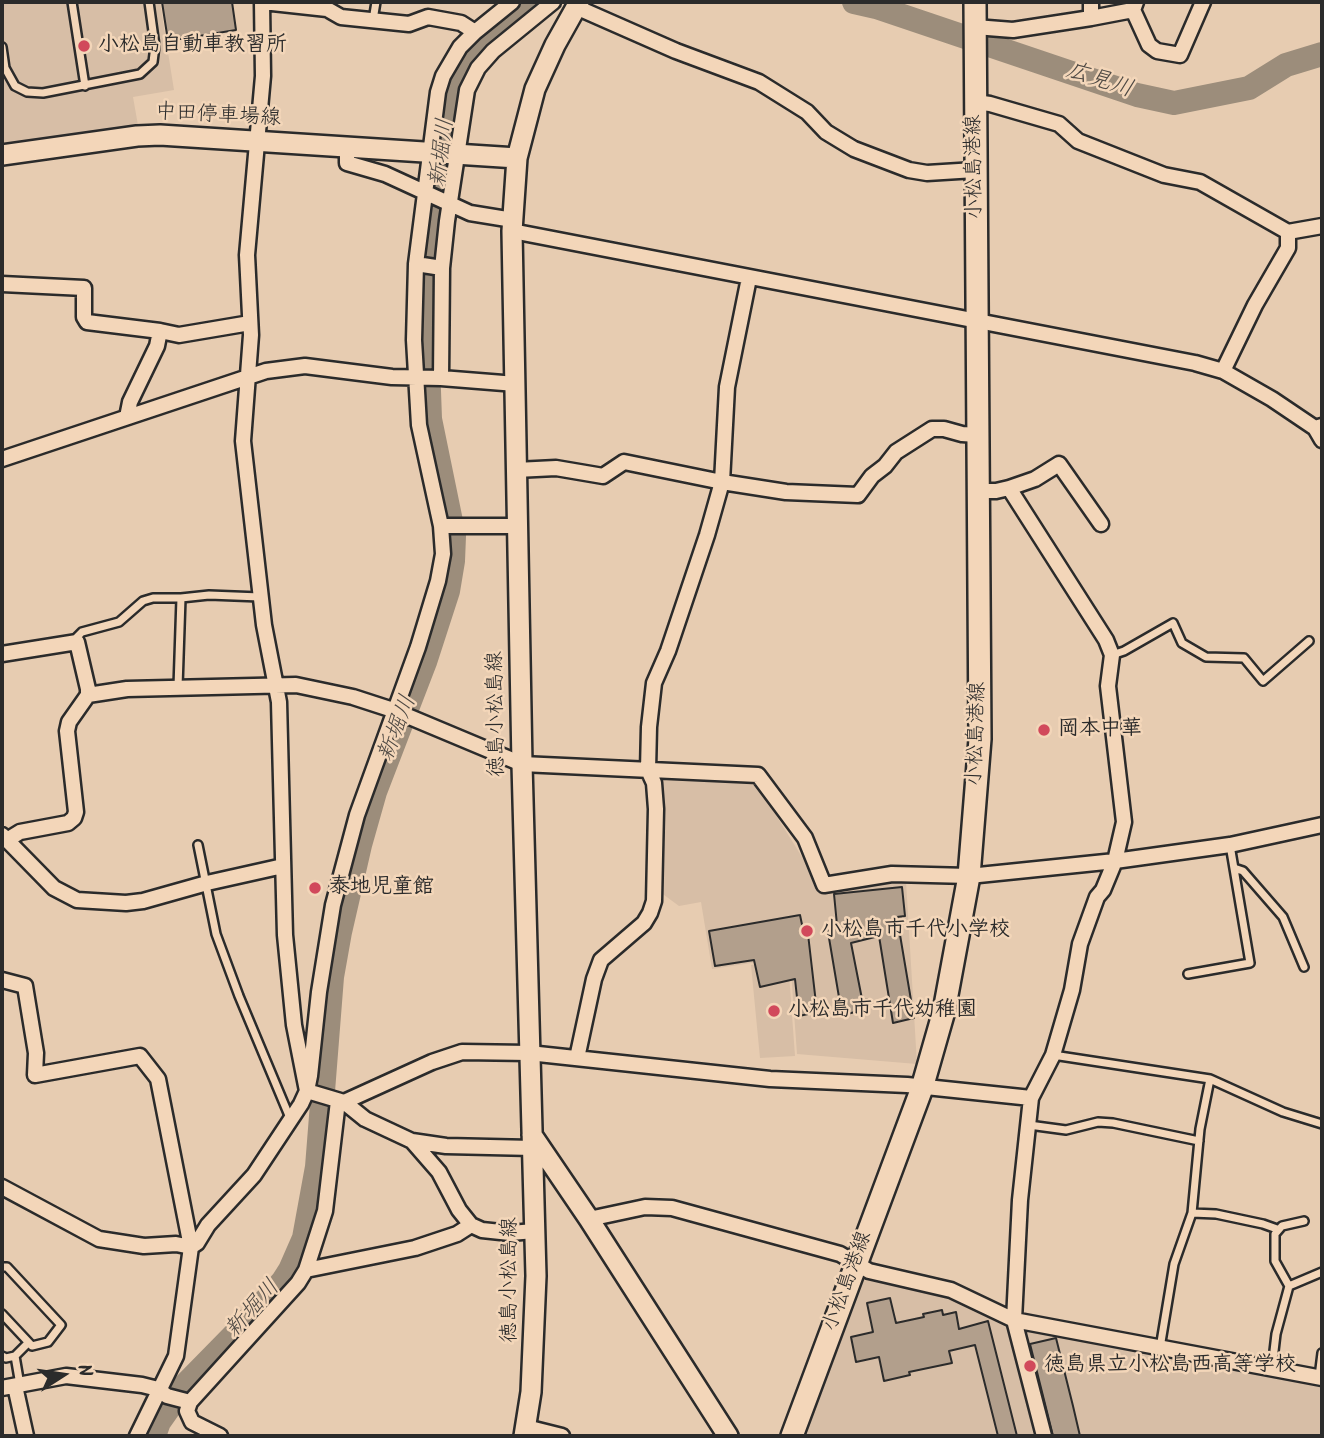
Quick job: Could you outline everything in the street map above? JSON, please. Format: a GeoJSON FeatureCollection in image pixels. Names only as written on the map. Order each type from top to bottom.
{"type":"FeatureCollection","features":[{"type":"Feature","properties":{"kind":"main road","name":"小松島港線"},"geometry":{"type":"LineString","coordinates":[[792,1436],[922,1088],[944,1011],[969,876],[980,739],[975,2]]}},
{"type":"Feature","properties":{"kind":"main road","name":"徳島小松島線"},"geometry":{"type":"LineString","coordinates":[[525,1431],[536,1328],[535,1231],[522,764],[512,225],[517,158],[535,89],[577,4]]}},
{"type":"Feature","properties":{"kind":"main road","name":"中田停車場線"},"geometry":{"type":"LineString","coordinates":[[2,155],[160,135],[517,158]]}},
{"type":"Feature","properties":{"kind":"main road"},"geometry":{"type":"LineString","coordinates":[[533,1142],[589,1219],[728,1436]]}},
{"type":"Feature","properties":{"kind":"street"},"geometry":{"type":"LineString","coordinates":[[310,1092],[295,1025],[290,985],[285,935],[280,719],[260,597],[243,441],[250,323],[247,256],[263,76],[262,2],[327,9],[341,17],[409,24],[428,17],[461,23],[475,32]]}},
{"type":"Feature","properties":{"kind":"street"},"geometry":{"type":"LineString","coordinates":[[191,1247],[254,1175],[310,1092],[320,981],[333,905],[357,815],[418,648],[438,581],[443,554],[443,526],[419,425],[428,378],[440,268],[438,199],[443,155],[438,92],[443,76],[460,47],[512,2]]}},
{"type":"Feature","properties":{"kind":"street"},"geometry":{"type":"LineString","coordinates":[[428,378],[419,265],[438,199],[443,155],[478,68],[493,51],[554,2]]}},
{"type":"Feature","properties":{"kind":"street"},"geometry":{"type":"LineString","coordinates":[[1091,2],[1091,18]]}},
{"type":"Feature","properties":{"kind":"street"},"geometry":{"type":"LineString","coordinates":[[975,36],[1091,18],[1134,6],[1149,45],[1157,51],[1180,55],[1203,2]]}},
{"type":"Feature","properties":{"kind":"street"},"geometry":{"type":"LineString","coordinates":[[577,4],[676,51],[759,82],[807,112],[826,132],[854,149],[909,170],[927,173],[975,170]]}},
{"type":"Feature","properties":{"kind":"street"},"geometry":{"type":"LineString","coordinates":[[975,102],[1059,124],[1078,141],[1164,175],[1200,182],[1288,232],[1322,226]]}},
{"type":"Feature","properties":{"kind":"street"},"geometry":{"type":"LineString","coordinates":[[347,148],[347,163],[385,174],[470,213],[512,225],[749,278],[978,320],[1195,363],[1223,371],[1320,431]]}},
{"type":"Feature","properties":{"kind":"street"},"geometry":{"type":"LineString","coordinates":[[1223,371],[1255,305],[1288,248],[1288,232]]}},
{"type":"Feature","properties":{"kind":"street"},"geometry":{"type":"LineString","coordinates":[[419,265],[440,268]]}},
{"type":"Feature","properties":{"kind":"street"},"geometry":{"type":"LineString","coordinates":[[577,1058],[594,979],[601,960],[644,923],[650,914],[653,901],[656,809],[654,783],[648,771],[654,683],[668,651],[708,535],[722,482],[727,387],[749,278]]}},
{"type":"Feature","properties":{"kind":"street"},"geometry":{"type":"LineString","coordinates":[[2,284],[85,288],[84,317],[87,322],[179,335],[250,323]]}},
{"type":"Feature","properties":{"kind":"street"},"geometry":{"type":"LineString","coordinates":[[127,417],[130,402],[157,346],[160,331]]}},
{"type":"Feature","properties":{"kind":"street"},"geometry":{"type":"LineString","coordinates":[[2,458],[266,371],[305,366],[392,377],[516,384]]}},
{"type":"Feature","properties":{"kind":"street"},"geometry":{"type":"LineString","coordinates":[[516,470],[556,468],[603,476],[624,462],[786,492],[858,495],[896,452],[932,429],[977,435]]}},
{"type":"Feature","properties":{"kind":"street"},"geometry":{"type":"LineString","coordinates":[[978,491],[1009,488],[1035,479],[1059,464],[1101,524]]}},
{"type":"Feature","properties":{"kind":"street"},"geometry":{"type":"LineString","coordinates":[[1009,488],[1107,640],[1112,655],[1108,685],[1124,822],[1115,861],[1103,890],[1097,897],[1080,944],[1072,990],[1053,1055],[1031,1098],[1020,1200],[1014,1320],[1044,1436]]}},
{"type":"Feature","properties":{"kind":"street"},"geometry":{"type":"LineString","coordinates":[[443,526],[517,526]]}},
{"type":"Feature","properties":{"kind":"street"},"geometry":{"type":"LineString","coordinates":[[2,654],[77,642],[88,695]]}},
{"type":"Feature","properties":{"kind":"street"},"geometry":{"type":"LineString","coordinates":[[284,866],[143,901],[125,903],[78,900],[54,888],[4,838],[20,832],[68,823],[74,818],[76,812],[67,731],[69,722],[88,695],[127,689],[276,684],[296,685],[353,697],[395,711],[522,764],[758,775],[805,838],[824,885],[892,874],[969,876],[1115,861],[1230,845],[1322,825]]}},
{"type":"Feature","properties":{"kind":"street"},"geometry":{"type":"LineString","coordinates":[[2,980],[25,986],[37,1053],[35,1075],[140,1056],[158,1079],[191,1247],[176,1356],[163,1393],[136,1436]]}},
{"type":"Feature","properties":{"kind":"street"},"geometry":{"type":"LineString","coordinates":[[338,1101],[462,1052],[529,1053],[770,1079],[907,1085],[1031,1098]]}},
{"type":"Feature","properties":{"kind":"street"},"geometry":{"type":"LineString","coordinates":[[310,1092],[338,1101],[365,1119],[412,1141],[446,1146],[533,1142]]}},
{"type":"Feature","properties":{"kind":"street"},"geometry":{"type":"LineString","coordinates":[[220,1436],[192,1422],[187,1411],[189,1401],[298,1283],[306,1270],[325,1211],[338,1101]]}},
{"type":"Feature","properties":{"kind":"street"},"geometry":{"type":"LineString","coordinates":[[412,1141],[439,1172],[459,1210],[471,1225],[482,1230],[510,1233],[535,1231]]}},
{"type":"Feature","properties":{"kind":"street"},"geometry":{"type":"LineString","coordinates":[[2,1187],[99,1238],[144,1247],[176,1244],[191,1247]]}},
{"type":"Feature","properties":{"kind":"street"},"geometry":{"type":"LineString","coordinates":[[589,1219],[645,1208],[672,1208],[840,1254],[869,1271],[951,1290],[1014,1320],[1321,1377]]}},
{"type":"Feature","properties":{"kind":"street"},"geometry":{"type":"LineString","coordinates":[[306,1270],[415,1248],[457,1234],[471,1225]]}},
{"type":"Feature","properties":{"kind":"street"},"geometry":{"type":"LineString","coordinates":[[26,1436],[12,1386],[66,1376],[142,1385],[189,1401]]}},
{"type":"Feature","properties":{"kind":"street"},"geometry":{"type":"LineString","coordinates":[[525,1431],[562,1436]]}},
{"type":"Feature","properties":{"kind":"lane"},"geometry":{"type":"LineString","coordinates":[[72,2],[85,86]]}},
{"type":"Feature","properties":{"kind":"lane"},"geometry":{"type":"LineString","coordinates":[[2,47],[5,68],[15,86],[27,92],[43,93],[140,75],[153,62],[155,46],[149,2]]}},
{"type":"Feature","properties":{"kind":"lane"},"geometry":{"type":"LineString","coordinates":[[373,20],[376,2]]}},
{"type":"Feature","properties":{"kind":"lane"},"geometry":{"type":"LineString","coordinates":[[77,642],[77,637],[82,632],[119,622],[143,601],[153,598],[209,595],[260,597]]}},
{"type":"Feature","properties":{"kind":"lane"},"geometry":{"type":"LineString","coordinates":[[178,687],[181,598]]}},
{"type":"Feature","properties":{"kind":"lane"},"geometry":{"type":"LineString","coordinates":[[1112,655],[1173,623],[1182,643],[1206,657],[1244,658],[1263,681],[1309,641]]}},
{"type":"Feature","properties":{"kind":"lane"},"geometry":{"type":"LineString","coordinates":[[198,845],[216,934],[290,1118]]}},
{"type":"Feature","properties":{"kind":"lane"},"geometry":{"type":"LineString","coordinates":[[1188,974],[1250,963],[1230,845]]}},
{"type":"Feature","properties":{"kind":"lane"},"geometry":{"type":"LineString","coordinates":[[1234,868],[1243,871],[1283,917],[1304,967]]}},
{"type":"Feature","properties":{"kind":"lane"},"geometry":{"type":"LineString","coordinates":[[1053,1055],[1210,1079],[1283,1112],[1322,1124]]}},
{"type":"Feature","properties":{"kind":"lane"},"geometry":{"type":"LineString","coordinates":[[1160,1348],[1174,1264],[1192,1213],[1199,1141],[1210,1079]]}},
{"type":"Feature","properties":{"kind":"lane"},"geometry":{"type":"LineString","coordinates":[[1029,1125],[1066,1130],[1098,1122],[1114,1123],[1199,1141]]}},
{"type":"Feature","properties":{"kind":"lane"},"geometry":{"type":"LineString","coordinates":[[1192,1213],[1216,1214],[1277,1229]]}},
{"type":"Feature","properties":{"kind":"lane"},"geometry":{"type":"LineString","coordinates":[[1272,1368],[1276,1334],[1289,1286],[1275,1261],[1275,1234],[1282,1226],[1304,1221]]}},
{"type":"Feature","properties":{"kind":"lane"},"geometry":{"type":"LineString","coordinates":[[2,1267],[7,1267],[61,1325],[48,1342],[32,1346],[2,1314]]}},
{"type":"Feature","properties":{"kind":"lane"},"geometry":{"type":"LineString","coordinates":[[1289,1286],[1322,1272]]}},
{"type":"Feature","properties":{"kind":"lane"},"geometry":{"type":"LineString","coordinates":[[2,1356],[15,1356],[28,1343]]}},
{"type":"Feature","properties":{"kind":"lane"},"geometry":{"type":"LineString","coordinates":[[1321,1377],[1322,1353]]}},
{"type":"Feature","properties":{"kind":"lane"},"geometry":{"type":"LineString","coordinates":[[12,1386],[15,1356]]}},
{"type":"Feature","properties":{"kind":"shaded area","name":"小松島自動車教習所"},"geometry":{"type":"Polygon","coordinates":[[[2,2],[160,2],[174,90],[133,97],[139,131],[2,148],[2,2]]]}},
{"type":"Feature","properties":{"kind":"shaded area","name":"小松島市千代小学校"},"geometry":{"type":"Polygon","coordinates":[[[661,777],[754,780],[822,889],[906,881],[917,1064],[797,1054],[790,957],[712,969],[701,902],[679,906],[660,892],[661,777]]]}},
{"type":"Feature","properties":{"kind":"shaded area","name":"小松島市千代幼稚園"},"geometry":{"type":"Polygon","coordinates":[[[788,960],[795,1056],[760,1058],[751,965],[788,960]]]}},
{"type":"Feature","properties":{"kind":"shaded area","name":"徳島県立小松島西高等学校"},"geometry":{"type":"Polygon","coordinates":[[[864,1280],[946,1295],[1039,1333],[1322,1383],[1322,1436],[805,1436],[864,1280]]]}},
{"type":"Feature","properties":{"kind":"building"},"geometry":{"type":"Polygon","coordinates":[[[162,2],[232,2],[236,30],[168,41],[162,2]]]}},
{"type":"Feature","properties":{"kind":"building"},"geometry":{"type":"Polygon","coordinates":[[[902,887],[905,916],[897,917],[914,1018],[893,1023],[879,936],[851,943],[862,999],[867,999],[869,1009],[842,1015],[828,932],[830,927],[837,925],[834,894],[902,887]]]}},
{"type":"Feature","properties":{"kind":"building"},"geometry":{"type":"Polygon","coordinates":[[[800,915],[804,934],[808,934],[817,1012],[799,1016],[795,979],[760,987],[754,960],[715,966],[709,931],[800,915]]]}},
{"type":"Feature","properties":{"kind":"building"},"geometry":{"type":"Polygon","coordinates":[[[890,1298],[896,1323],[942,1310],[943,1315],[956,1312],[959,1329],[988,1321],[1017,1436],[998,1436],[975,1345],[949,1351],[952,1363],[909,1372],[910,1375],[884,1381],[879,1357],[856,1362],[851,1337],[873,1332],[867,1303],[890,1298]]]}},
{"type":"Feature","properties":{"kind":"building"},"geometry":{"type":"Polygon","coordinates":[[[1056,1338],[1080,1436],[1053,1436],[1030,1344],[1056,1338]]]}},
{"type":"Feature","properties":{"kind":"waterway","name":"新堀川"},"geometry":{"type":"LineString","coordinates":[[154,1436],[159,1422],[185,1385],[283,1281],[304,1238],[317,1167],[332,977],[340,932],[375,792],[425,662],[448,591],[453,561],[454,536],[430,419],[426,308],[432,230],[451,96],[462,68],[485,42],[531,2]]}},
{"type":"Feature","properties":{"kind":"waterway","name":"広見川"},"geometry":{"type":"LineString","coordinates":[[854,2],[876,7],[1137,95],[1174,103],[1249,88],[1286,65],[1322,54]]}},
{"type":"Feature","properties":{"kind":"place","name":"小松島自動車教習所"},"geometry":{"type":"Point","coordinates":[84,46]}},
{"type":"Feature","properties":{"kind":"place","name":"岡本中華"},"geometry":{"type":"Point","coordinates":[1044,730]}},
{"type":"Feature","properties":{"kind":"place","name":"泰地児童館"},"geometry":{"type":"Point","coordinates":[315,888]}},
{"type":"Feature","properties":{"kind":"place","name":"小松島市千代小学校"},"geometry":{"type":"Point","coordinates":[807,931]}},
{"type":"Feature","properties":{"kind":"place","name":"小松島市千代幼稚園"},"geometry":{"type":"Point","coordinates":[774,1011]}},
{"type":"Feature","properties":{"kind":"place","name":"徳島県立小松島西高等学校"},"geometry":{"type":"Point","coordinates":[1030,1366]}}]}
